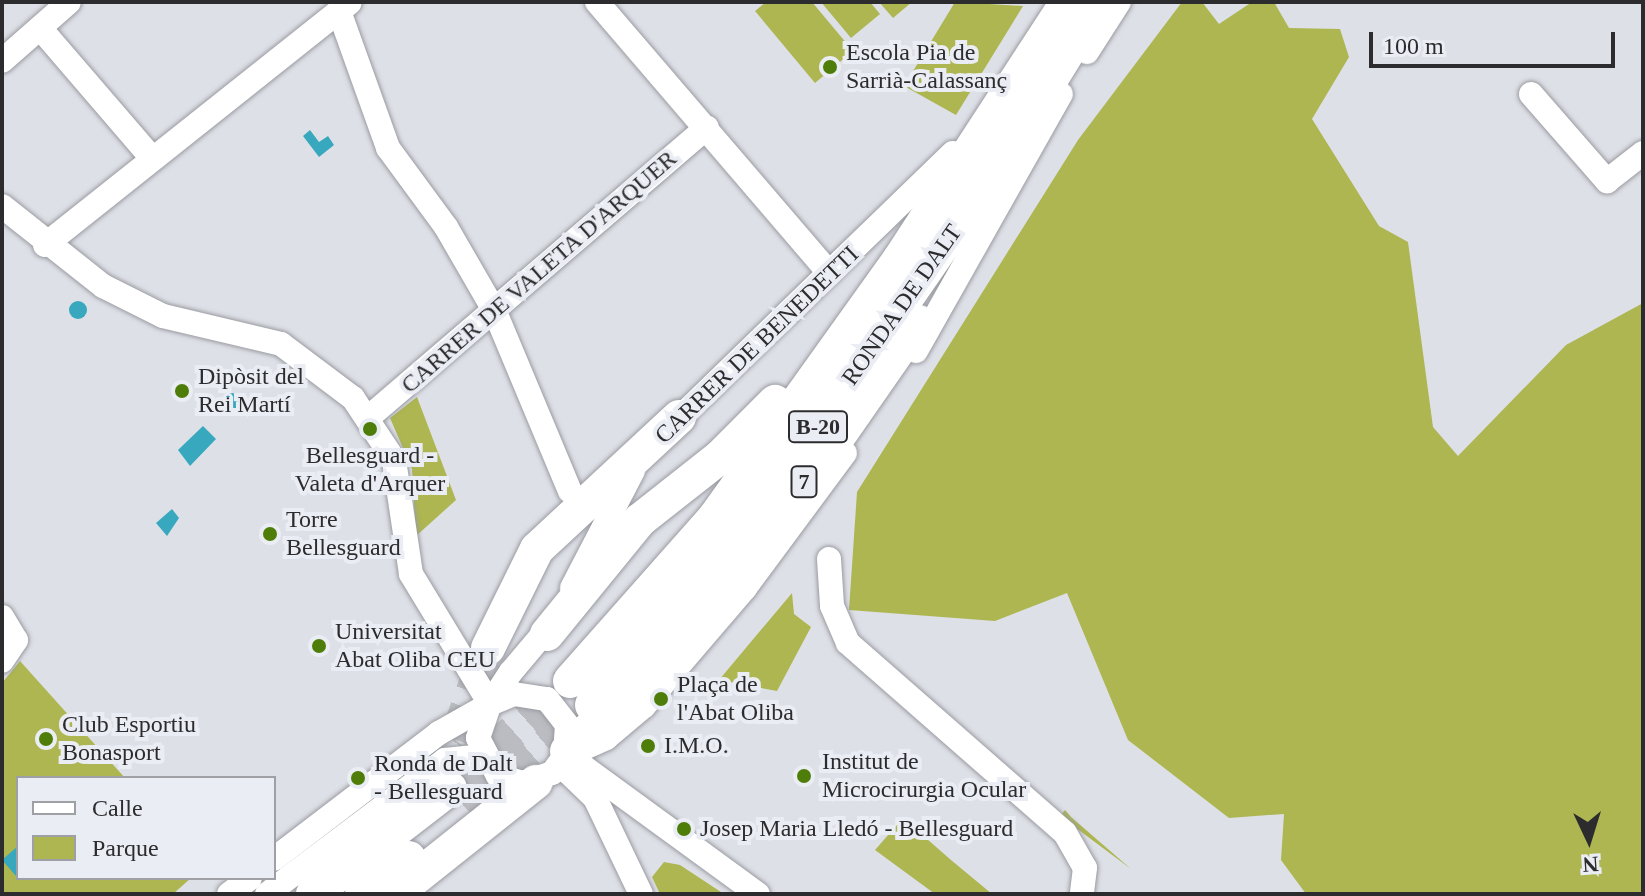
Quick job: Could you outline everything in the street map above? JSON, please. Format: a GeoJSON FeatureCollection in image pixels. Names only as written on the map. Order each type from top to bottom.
{"type":"FeatureCollection","features":[{"type":"Feature","properties":{"kind":"highway","name":"RONDA DE DALT"},"geometry":{"type":"LineString","coordinates":[[1067,2],[899,260],[715,517],[581,693],[790,467],[991,176],[1099,2]]}},
{"type":"Feature","properties":{"kind":"highway","name":"7"},"geometry":{"type":"LineString","coordinates":[[395,894],[558,763],[673,646],[826,456],[919,321],[991,176]]}},
{"type":"Feature","properties":{"kind":"highway"},"geometry":{"type":"LineString","coordinates":[[547,634],[628,531],[753,428],[899,260]]}},
{"type":"Feature","properties":{"kind":"highway"},"geometry":{"type":"LineString","coordinates":[[488,648],[537,549],[679,417]]}},
{"type":"Feature","properties":{"kind":"highway"},"geometry":{"type":"LineString","coordinates":[[313,894],[460,800],[362,894]]}},
{"type":"Feature","properties":{"kind":"highway"},"geometry":{"type":"LineString","coordinates":[[303,894],[339,857]]}},
{"type":"Feature","properties":{"kind":"street"},"geometry":{"type":"LineString","coordinates":[[2,61],[69,2]]}},
{"type":"Feature","properties":{"kind":"street"},"geometry":{"type":"LineString","coordinates":[[597,2],[829,273]]}},
{"type":"Feature","properties":{"kind":"street","name":"CARRER DE BENEDETTI"},"geometry":{"type":"LineString","coordinates":[[490,704],[547,634],[630,475],[679,417],[949,158],[1048,2]]}},
{"type":"Feature","properties":{"kind":"street"},"geometry":{"type":"LineString","coordinates":[[490,704],[479,729],[482,756],[498,776],[558,763],[606,738],[644,706],[745,588],[934,325],[1054,105],[1119,2]]}},
{"type":"Feature","properties":{"kind":"street"},"geometry":{"type":"LineString","coordinates":[[45,245],[150,156],[344,6],[388,148],[446,227],[495,312],[570,491]]}},
{"type":"Feature","properties":{"kind":"street"},"geometry":{"type":"LineString","coordinates":[[40,28],[150,156]]}},
{"type":"Feature","properties":{"kind":"street"},"geometry":{"type":"LineString","coordinates":[[1531,94],[1624,179],[1643,153]]}},
{"type":"Feature","properties":{"kind":"street","name":"CARRER DE VALETA D'ARQUER"},"geometry":{"type":"LineString","coordinates":[[369,417],[707,127]]}},
{"type":"Feature","properties":{"kind":"street"},"geometry":{"type":"LineString","coordinates":[[2,206],[45,245],[163,316],[281,344],[320,369],[369,417],[394,460],[411,574],[490,704]]}},
{"type":"Feature","properties":{"kind":"street"},"geometry":{"type":"LineString","coordinates":[[829,559],[832,606],[848,643],[1065,833],[1085,868],[1082,894]]}},
{"type":"Feature","properties":{"kind":"street"},"geometry":{"type":"LineString","coordinates":[[2,661],[9,625]]}},
{"type":"Feature","properties":{"kind":"street"},"geometry":{"type":"LineString","coordinates":[[276,857],[439,733],[514,694],[547,699],[567,725],[558,763]]}},
{"type":"Feature","properties":{"kind":"street"},"geometry":{"type":"LineString","coordinates":[[267,894],[445,760],[482,756]]}},
{"type":"Feature","properties":{"kind":"street"},"geometry":{"type":"LineString","coordinates":[[558,763],[595,798],[641,894]]}},
{"type":"Feature","properties":{"kind":"street"},"geometry":{"type":"LineString","coordinates":[[558,763],[585,768],[758,894]]}},
{"type":"Feature","properties":{"kind":"street"},"geometry":{"type":"LineString","coordinates":[[229,894],[247,880]]}},
{"type":"Feature","properties":{"kind":"green space"},"geometry":{"type":"Polygon","coordinates":[[[766,2],[812,2],[853,51],[815,83],[755,11],[766,2]]]}},
{"type":"Feature","properties":{"kind":"green space"},"geometry":{"type":"Polygon","coordinates":[[[821,2],[870,2],[880,14],[851,38],[821,2]]]}},
{"type":"Feature","properties":{"kind":"green space"},"geometry":{"type":"Polygon","coordinates":[[[879,2],[912,2],[893,18],[879,2]]]}},
{"type":"Feature","properties":{"kind":"green space"},"geometry":{"type":"Polygon","coordinates":[[[955,2],[1023,6],[956,115],[904,86],[955,2]]]}},
{"type":"Feature","properties":{"kind":"green space"},"geometry":{"type":"Polygon","coordinates":[[[1182,2],[1202,2],[1219,24],[1252,2],[1274,2],[1289,28],[1340,29],[1349,57],[1312,119],[1379,226],[1408,242],[1433,427],[1458,456],[1566,345],[1643,303],[1643,894],[1306,894],[1281,860],[1284,814],[1229,818],[1128,740],[1067,593],[995,621],[849,610],[857,492],[1078,140],[1182,2]]]}},
{"type":"Feature","properties":{"kind":"green space"},"geometry":{"type":"Polygon","coordinates":[[[417,397],[456,500],[416,536],[412,469],[390,418],[417,397]]]}},
{"type":"Feature","properties":{"kind":"green space"},"geometry":{"type":"Polygon","coordinates":[[[792,593],[794,614],[811,627],[777,691],[719,680],[792,593]]]}},
{"type":"Feature","properties":{"kind":"green space","name":"Club Esportiu Bonasport"},"geometry":{"type":"Polygon","coordinates":[[[20,661],[123,776],[16,776],[16,880],[189,880],[173,894],[2,894],[2,683],[20,661]]]}},
{"type":"Feature","properties":{"kind":"green space"},"geometry":{"type":"Polygon","coordinates":[[[1065,810],[1071,817],[1131,869],[1060,816],[1065,810]]]}},
{"type":"Feature","properties":{"kind":"green space"},"geometry":{"type":"Polygon","coordinates":[[[903,818],[992,894],[935,894],[875,850],[903,818]]]}},
{"type":"Feature","properties":{"kind":"green space"},"geometry":{"type":"Polygon","coordinates":[[[664,862],[680,865],[724,894],[660,894],[652,877],[664,862]]]}},
{"type":"Feature","properties":{"kind":"water"},"geometry":{"type":"Polygon","coordinates":[[[310,130],[319,142],[328,136],[334,145],[319,157],[303,136],[310,130]]]}},
{"type":"Feature","properties":{"kind":"water"},"geometry":{"type":"Polygon","coordinates":[[[78,301],[87,310],[78,319],[69,310],[78,301]]]}},
{"type":"Feature","properties":{"kind":"water"},"geometry":{"type":"Polygon","coordinates":[[[234,393],[242,396],[245,404],[242,412],[234,415],[226,412],[223,404],[226,396],[234,393]]]}},
{"type":"Feature","properties":{"kind":"water"},"geometry":{"type":"Polygon","coordinates":[[[203,426],[216,439],[190,466],[178,450],[203,426]]]}},
{"type":"Feature","properties":{"kind":"water"},"geometry":{"type":"Polygon","coordinates":[[[172,509],[179,518],[167,536],[156,523],[172,509]]]}},
{"type":"Feature","properties":{"kind":"water"},"geometry":{"type":"Polygon","coordinates":[[[16,848],[16,876],[2,860],[16,848]]]}},
{"type":"Feature","properties":{"kind":"tunnel"},"geometry":{"type":"LineString","coordinates":[[422,781],[456,740],[488,648]]}},
{"type":"Feature","properties":{"kind":"tunnel"},"geometry":{"type":"LineString","coordinates":[[450,788],[570,681]]}},
{"type":"Feature","properties":{"kind":"tunnel"},"geometry":{"type":"LineString","coordinates":[[469,812],[584,713]]}},
{"type":"Feature","properties":{"kind":"place","name":"Escola Pia de Sarrià-Calassanç"},"geometry":{"type":"Point","coordinates":[830,67]}},
{"type":"Feature","properties":{"kind":"place","name":"Dipòsit del Rei Martí"},"geometry":{"type":"Point","coordinates":[182,391]}},
{"type":"Feature","properties":{"kind":"place","name":"Bellesguard - Valeta d'Arquer"},"geometry":{"type":"Point","coordinates":[370,429]}},
{"type":"Feature","properties":{"kind":"place","name":"Torre Bellesguard"},"geometry":{"type":"Point","coordinates":[270,534]}},
{"type":"Feature","properties":{"kind":"place","name":"Universitat Abat Oliba CEU"},"geometry":{"type":"Point","coordinates":[319,646]}},
{"type":"Feature","properties":{"kind":"place","name":"Plaça de l'Abat Oliba"},"geometry":{"type":"Point","coordinates":[661,699]}},
{"type":"Feature","properties":{"kind":"place","name":"Club Esportiu Bonasport"},"geometry":{"type":"Point","coordinates":[46,739]}},
{"type":"Feature","properties":{"kind":"place","name":"I.M.O."},"geometry":{"type":"Point","coordinates":[648,746]}},
{"type":"Feature","properties":{"kind":"place","name":"Institut de Microcirurgia Ocular"},"geometry":{"type":"Point","coordinates":[804,776]}},
{"type":"Feature","properties":{"kind":"place","name":"Ronda de Dalt - Bellesguard"},"geometry":{"type":"Point","coordinates":[358,778]}},
{"type":"Feature","properties":{"kind":"place","name":"Josep Maria Lledó - Bellesguard"},"geometry":{"type":"Point","coordinates":[684,829]}}]}
